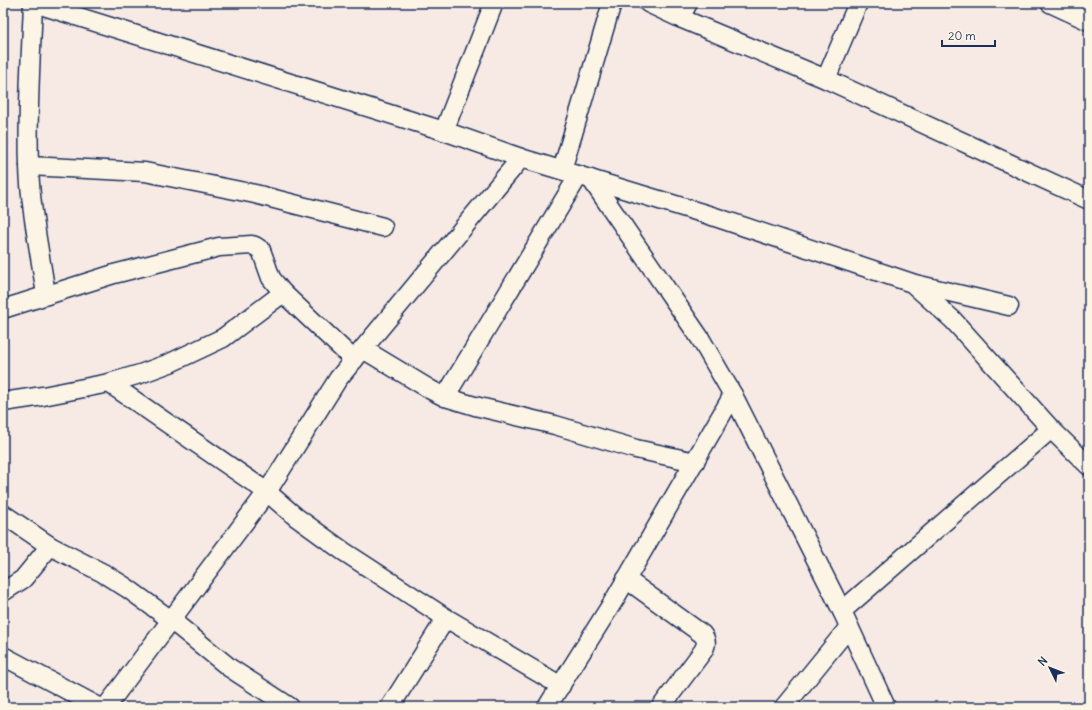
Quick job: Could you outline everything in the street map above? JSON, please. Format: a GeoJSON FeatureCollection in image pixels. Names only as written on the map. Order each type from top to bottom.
{"type":"FeatureCollection","features":[{"type":"Feature","properties":{"kind":"street"},"geometry":{"type":"LineString","coordinates":[[46,295],[29,166],[28,108],[34,3],[444,131],[521,158],[712,216],[912,283],[1008,306]]}},
{"type":"Feature","properties":{"kind":"street"},"geometry":{"type":"LineString","coordinates":[[444,131],[494,3]]}},
{"type":"Feature","properties":{"kind":"street"},"geometry":{"type":"LineString","coordinates":[[444,397],[577,175],[612,3]]}},
{"type":"Feature","properties":{"kind":"street"},"geometry":{"type":"LineString","coordinates":[[648,3],[684,11],[826,79],[1089,200]]}},
{"type":"Feature","properties":{"kind":"street"},"geometry":{"type":"LineString","coordinates":[[826,79],[858,3]]}},
{"type":"Feature","properties":{"kind":"street"},"geometry":{"type":"LineString","coordinates":[[1050,3],[1089,20]]}},
{"type":"Feature","properties":{"kind":"street"},"geometry":{"type":"LineString","coordinates":[[106,707],[267,492],[338,379],[521,158]]}},
{"type":"Feature","properties":{"kind":"street"},"geometry":{"type":"LineString","coordinates":[[29,166],[145,172],[255,194],[383,227]]}},
{"type":"Feature","properties":{"kind":"street"},"geometry":{"type":"LineString","coordinates":[[577,175],[700,338],[733,395],[842,610],[886,707]]}},
{"type":"Feature","properties":{"kind":"street"},"geometry":{"type":"LineString","coordinates":[[3,308],[114,274],[212,249],[241,245],[255,246],[261,250],[271,278],[283,294],[359,354],[444,397],[474,406],[555,425],[636,449],[695,462]]}},
{"type":"Feature","properties":{"kind":"street"},"geometry":{"type":"LineString","coordinates":[[912,283],[953,320],[1051,428],[1089,465]]}},
{"type":"Feature","properties":{"kind":"street"},"geometry":{"type":"LineString","coordinates":[[3,402],[109,383],[170,363],[223,338],[283,294]]}},
{"type":"Feature","properties":{"kind":"street"},"geometry":{"type":"LineString","coordinates":[[109,383],[267,492],[296,517],[343,551],[446,618],[561,686]]}},
{"type":"Feature","properties":{"kind":"street"},"geometry":{"type":"LineString","coordinates":[[547,707],[626,579],[733,395]]}},
{"type":"Feature","properties":{"kind":"street"},"geometry":{"type":"LineString","coordinates":[[842,610],[1051,428]]}},
{"type":"Feature","properties":{"kind":"street"},"geometry":{"type":"LineString","coordinates":[[3,514],[50,546],[103,573],[171,620],[230,668],[290,707]]}},
{"type":"Feature","properties":{"kind":"street"},"geometry":{"type":"LineString","coordinates":[[3,592],[23,579],[50,546]]}},
{"type":"Feature","properties":{"kind":"street"},"geometry":{"type":"LineString","coordinates":[[626,579],[702,634],[707,642],[704,651],[661,707]]}},
{"type":"Feature","properties":{"kind":"street"},"geometry":{"type":"LineString","coordinates":[[390,707],[446,618]]}},
{"type":"Feature","properties":{"kind":"street"},"geometry":{"type":"LineString","coordinates":[[784,707],[849,627]]}},
{"type":"Feature","properties":{"kind":"street"},"geometry":{"type":"LineString","coordinates":[[3,656],[99,707]]}}]}
